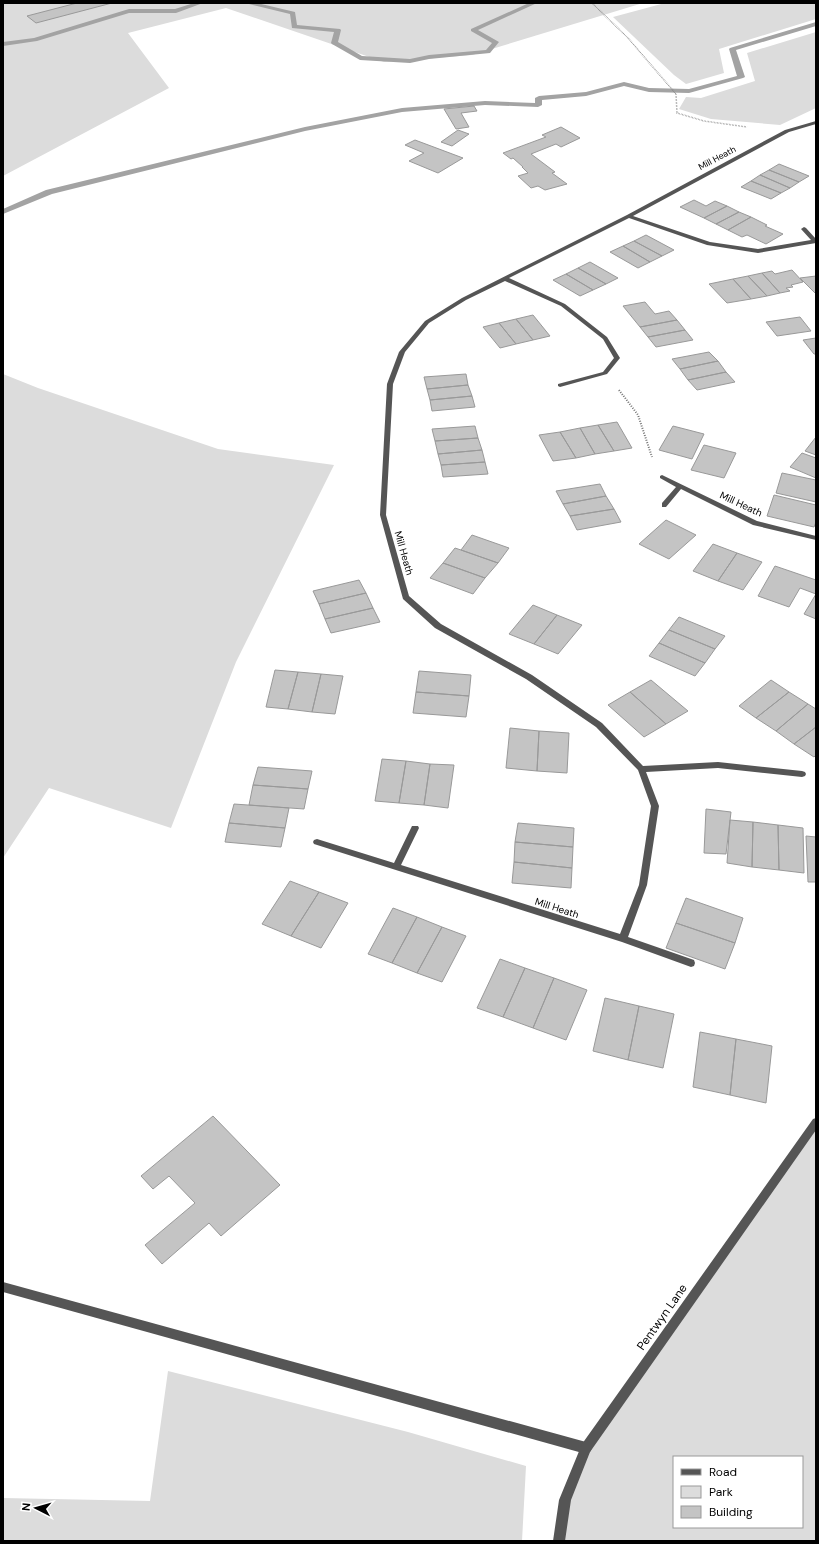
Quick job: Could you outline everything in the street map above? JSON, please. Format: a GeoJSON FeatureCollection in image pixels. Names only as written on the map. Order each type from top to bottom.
{"type":"FeatureCollection","features":[{"type":"Feature","properties":{"kind":"street","name":"Mill Heath"},"geometry":{"type":"LineString","coordinates":[[317,842],[623,939],[643,885],[655,806],[641,769],[599,725],[529,677],[438,626],[406,597],[383,515],[390,384],[402,352],[427,322],[464,299],[629,216],[787,131],[816,122]]}},
{"type":"Feature","properties":{"kind":"street"},"geometry":{"type":"LineString","coordinates":[[629,216],[709,244],[758,251],[815,241]]}},
{"type":"Feature","properties":{"kind":"street"},"geometry":{"type":"LineString","coordinates":[[804,229],[815,241]]}},
{"type":"Feature","properties":{"kind":"street"},"geometry":{"type":"LineString","coordinates":[[506,279],[563,305],[605,338],[617,358],[605,373],[560,385]]}},
{"type":"Feature","properties":{"kind":"street","name":"Mill Heath"},"geometry":{"type":"LineString","coordinates":[[662,477],[755,523],[816,538]]}},
{"type":"Feature","properties":{"kind":"street"},"geometry":{"type":"LineString","coordinates":[[664,505],[680,486]]}},
{"type":"Feature","properties":{"kind":"street"},"geometry":{"type":"LineString","coordinates":[[641,769],[718,765],[802,774]]}},
{"type":"Feature","properties":{"kind":"street"},"geometry":{"type":"LineString","coordinates":[[396,868],[414,828]]}},
{"type":"Feature","properties":{"kind":"street"},"geometry":{"type":"LineString","coordinates":[[623,939],[691,963]]}},
{"type":"Feature","properties":{"kind":"street","name":"Pentwyn Lane"},"geometry":{"type":"LineString","coordinates":[[559,1541],[565,1500],[586,1448],[816,1122]]}},
{"type":"Feature","properties":{"kind":"street"},"geometry":{"type":"LineString","coordinates":[[3,1287],[586,1448]]}},
{"type":"Feature","properties":{"kind":"path"},"geometry":{"type":"LineString","coordinates":[[592,3],[628,38],[676,94],[677,113],[704,121],[787,131]]}},
{"type":"Feature","properties":{"kind":"path"},"geometry":{"type":"LineString","coordinates":[[605,373],[638,415],[654,463],[662,477]]}},
{"type":"Feature","properties":{"kind":"green space"},"geometry":{"type":"Polygon","coordinates":[[[3,3],[643,3],[472,55],[384,62],[226,8],[128,33],[169,88],[3,176],[3,3]]]}},
{"type":"Feature","properties":{"kind":"green space"},"geometry":{"type":"Polygon","coordinates":[[[665,3],[816,3],[816,19],[719,49],[724,73],[686,84],[674,75],[613,17],[665,3]]]}},
{"type":"Feature","properties":{"kind":"green space"},"geometry":{"type":"Polygon","coordinates":[[[816,32],[816,108],[780,125],[711,119],[679,109],[686,97],[701,98],[755,81],[747,53],[816,32]]]}},
{"type":"Feature","properties":{"kind":"green space"},"geometry":{"type":"Polygon","coordinates":[[[3,374],[38,388],[218,449],[334,465],[236,662],[171,828],[49,788],[3,858],[3,374]]]}},
{"type":"Feature","properties":{"kind":"green space"},"geometry":{"type":"Polygon","coordinates":[[[816,1122],[816,1541],[559,1541],[580,1462],[816,1122]]]}},
{"type":"Feature","properties":{"kind":"green space"},"geometry":{"type":"Polygon","coordinates":[[[168,1371],[408,1432],[526,1466],[522,1541],[3,1541],[3,1498],[150,1501],[168,1371]]]}},
{"type":"Feature","properties":{"kind":"building"},"geometry":{"type":"Polygon","coordinates":[[[77,3],[112,3],[36,23],[27,16],[77,3]]]}},
{"type":"Feature","properties":{"kind":"building"},"geometry":{"type":"Polygon","coordinates":[[[474,106],[477,111],[461,113],[469,127],[456,129],[444,109],[474,106]]]}},
{"type":"Feature","properties":{"kind":"building"},"geometry":{"type":"Polygon","coordinates":[[[561,127],[580,138],[561,147],[556,144],[531,154],[555,172],[552,173],[567,184],[545,190],[538,186],[531,188],[518,176],[528,173],[513,158],[511,159],[503,153],[546,137],[542,135],[561,127]]]}},
{"type":"Feature","properties":{"kind":"building"},"geometry":{"type":"Polygon","coordinates":[[[458,130],[469,134],[452,146],[441,142],[458,130]]]}},
{"type":"Feature","properties":{"kind":"building"},"geometry":{"type":"Polygon","coordinates":[[[415,140],[463,158],[438,173],[409,161],[424,153],[405,145],[415,140]]]}},
{"type":"Feature","properties":{"kind":"building"},"geometry":{"type":"Polygon","coordinates":[[[779,164],[809,176],[799,182],[769,170],[779,164]]]}},
{"type":"Feature","properties":{"kind":"building"},"geometry":{"type":"Polygon","coordinates":[[[769,170],[799,182],[790,188],[760,175],[769,170]]]}},
{"type":"Feature","properties":{"kind":"building"},"geometry":{"type":"Polygon","coordinates":[[[760,175],[790,188],[781,193],[751,181],[760,175]]]}},
{"type":"Feature","properties":{"kind":"building"},"geometry":{"type":"Polygon","coordinates":[[[751,181],[781,193],[771,199],[741,187],[751,181]]]}},
{"type":"Feature","properties":{"kind":"building"},"geometry":{"type":"Polygon","coordinates":[[[694,200],[706,206],[715,201],[727,206],[704,218],[680,207],[694,200]]]}},
{"type":"Feature","properties":{"kind":"building"},"geometry":{"type":"Polygon","coordinates":[[[727,206],[739,212],[716,224],[704,218],[727,206]]]}},
{"type":"Feature","properties":{"kind":"building"},"geometry":{"type":"Polygon","coordinates":[[[739,212],[751,217],[728,230],[716,224],[739,212]]]}},
{"type":"Feature","properties":{"kind":"building"},"geometry":{"type":"Polygon","coordinates":[[[751,217],[767,225],[765,226],[783,234],[766,244],[747,235],[742,237],[728,230],[751,217]]]}},
{"type":"Feature","properties":{"kind":"building"},"geometry":{"type":"Polygon","coordinates":[[[646,235],[674,250],[662,256],[634,241],[646,235]]]}},
{"type":"Feature","properties":{"kind":"building"},"geometry":{"type":"Polygon","coordinates":[[[634,241],[662,256],[650,262],[623,246],[634,241]]]}},
{"type":"Feature","properties":{"kind":"building"},"geometry":{"type":"Polygon","coordinates":[[[623,246],[650,262],[638,268],[610,252],[623,246]]]}},
{"type":"Feature","properties":{"kind":"building"},"geometry":{"type":"Polygon","coordinates":[[[590,262],[618,278],[606,284],[578,268],[590,262]]]}},
{"type":"Feature","properties":{"kind":"building"},"geometry":{"type":"Polygon","coordinates":[[[578,268],[606,284],[593,290],[566,274],[578,268]]]}},
{"type":"Feature","properties":{"kind":"building"},"geometry":{"type":"Polygon","coordinates":[[[792,270],[803,282],[791,285],[793,287],[786,288],[790,291],[780,293],[762,273],[772,271],[775,274],[792,270]]]}},
{"type":"Feature","properties":{"kind":"building"},"geometry":{"type":"Polygon","coordinates":[[[762,273],[780,293],[767,296],[748,276],[762,273]]]}},
{"type":"Feature","properties":{"kind":"building"},"geometry":{"type":"Polygon","coordinates":[[[566,274],[593,290],[580,296],[553,280],[566,274]]]}},
{"type":"Feature","properties":{"kind":"building"},"geometry":{"type":"Polygon","coordinates":[[[748,276],[767,296],[751,299],[733,279],[748,276]]]}},
{"type":"Feature","properties":{"kind":"building"},"geometry":{"type":"Polygon","coordinates":[[[816,276],[816,294],[800,278],[816,276]]]}},
{"type":"Feature","properties":{"kind":"building"},"geometry":{"type":"Polygon","coordinates":[[[733,279],[751,299],[727,303],[709,284],[733,279]]]}},
{"type":"Feature","properties":{"kind":"building"},"geometry":{"type":"Polygon","coordinates":[[[645,302],[655,314],[669,311],[677,320],[640,327],[623,306],[645,302]]]}},
{"type":"Feature","properties":{"kind":"building"},"geometry":{"type":"Polygon","coordinates":[[[533,315],[550,336],[533,340],[516,319],[533,315]]]}},
{"type":"Feature","properties":{"kind":"building"},"geometry":{"type":"Polygon","coordinates":[[[800,317],[811,331],[777,336],[766,322],[800,317]]]}},
{"type":"Feature","properties":{"kind":"building"},"geometry":{"type":"Polygon","coordinates":[[[516,319],[533,340],[516,344],[499,323],[516,319]]]}},
{"type":"Feature","properties":{"kind":"building"},"geometry":{"type":"Polygon","coordinates":[[[677,320],[685,330],[648,337],[640,327],[677,320]]]}},
{"type":"Feature","properties":{"kind":"building"},"geometry":{"type":"Polygon","coordinates":[[[499,323],[516,344],[500,348],[483,327],[499,323]]]}},
{"type":"Feature","properties":{"kind":"building"},"geometry":{"type":"Polygon","coordinates":[[[685,330],[693,340],[656,347],[648,337],[685,330]]]}},
{"type":"Feature","properties":{"kind":"building"},"geometry":{"type":"Polygon","coordinates":[[[816,338],[816,354],[814,354],[803,340],[816,338]]]}},
{"type":"Feature","properties":{"kind":"building"},"geometry":{"type":"Polygon","coordinates":[[[709,352],[718,361],[680,369],[672,359],[709,352]]]}},
{"type":"Feature","properties":{"kind":"building"},"geometry":{"type":"Polygon","coordinates":[[[718,361],[726,372],[688,380],[680,369],[718,361]]]}},
{"type":"Feature","properties":{"kind":"building"},"geometry":{"type":"Polygon","coordinates":[[[726,372],[735,382],[697,390],[688,380],[726,372]]]}},
{"type":"Feature","properties":{"kind":"building"},"geometry":{"type":"Polygon","coordinates":[[[466,374],[468,385],[427,389],[424,377],[466,374]]]}},
{"type":"Feature","properties":{"kind":"building"},"geometry":{"type":"Polygon","coordinates":[[[468,385],[472,396],[430,400],[427,389],[468,385]]]}},
{"type":"Feature","properties":{"kind":"building"},"geometry":{"type":"Polygon","coordinates":[[[472,396],[475,407],[432,411],[430,400],[472,396]]]}},
{"type":"Feature","properties":{"kind":"building"},"geometry":{"type":"Polygon","coordinates":[[[617,422],[632,448],[614,451],[598,425],[617,422]]]}},
{"type":"Feature","properties":{"kind":"building"},"geometry":{"type":"Polygon","coordinates":[[[598,425],[614,451],[595,454],[580,428],[598,425]]]}},
{"type":"Feature","properties":{"kind":"building"},"geometry":{"type":"Polygon","coordinates":[[[475,426],[478,438],[435,441],[432,429],[475,426]]]}},
{"type":"Feature","properties":{"kind":"building"},"geometry":{"type":"Polygon","coordinates":[[[673,426],[704,434],[692,459],[659,450],[673,426]]]}},
{"type":"Feature","properties":{"kind":"building"},"geometry":{"type":"Polygon","coordinates":[[[580,428],[595,454],[576,458],[560,432],[580,428]]]}},
{"type":"Feature","properties":{"kind":"building"},"geometry":{"type":"Polygon","coordinates":[[[560,432],[576,458],[553,461],[539,435],[560,432]]]}},
{"type":"Feature","properties":{"kind":"building"},"geometry":{"type":"Polygon","coordinates":[[[816,437],[816,455],[805,451],[816,437]]]}},
{"type":"Feature","properties":{"kind":"building"},"geometry":{"type":"Polygon","coordinates":[[[478,438],[482,450],[438,454],[435,441],[478,438]]]}},
{"type":"Feature","properties":{"kind":"building"},"geometry":{"type":"Polygon","coordinates":[[[704,445],[736,453],[724,478],[691,470],[704,445]]]}},
{"type":"Feature","properties":{"kind":"building"},"geometry":{"type":"Polygon","coordinates":[[[482,450],[485,462],[441,465],[438,454],[482,450]]]}},
{"type":"Feature","properties":{"kind":"building"},"geometry":{"type":"Polygon","coordinates":[[[802,453],[816,458],[816,478],[790,467],[802,453]]]}},
{"type":"Feature","properties":{"kind":"building"},"geometry":{"type":"Polygon","coordinates":[[[485,462],[488,474],[443,477],[441,465],[485,462]]]}},
{"type":"Feature","properties":{"kind":"building"},"geometry":{"type":"Polygon","coordinates":[[[782,473],[816,480],[816,502],[776,493],[782,473]]]}},
{"type":"Feature","properties":{"kind":"building"},"geometry":{"type":"Polygon","coordinates":[[[600,484],[606,496],[563,504],[556,491],[600,484]]]}},
{"type":"Feature","properties":{"kind":"building"},"geometry":{"type":"Polygon","coordinates":[[[774,495],[816,505],[816,522],[814,527],[767,516],[774,495]]]}},
{"type":"Feature","properties":{"kind":"building"},"geometry":{"type":"Polygon","coordinates":[[[606,496],[614,509],[570,516],[563,504],[606,496]]]}},
{"type":"Feature","properties":{"kind":"building"},"geometry":{"type":"Polygon","coordinates":[[[614,509],[621,522],[577,530],[570,516],[614,509]]]}},
{"type":"Feature","properties":{"kind":"building"},"geometry":{"type":"Polygon","coordinates":[[[666,520],[696,535],[669,559],[639,544],[666,520]]]}},
{"type":"Feature","properties":{"kind":"building"},"geometry":{"type":"Polygon","coordinates":[[[472,535],[509,548],[498,563],[461,550],[472,535]]]}},
{"type":"Feature","properties":{"kind":"building"},"geometry":{"type":"Polygon","coordinates":[[[713,544],[737,553],[718,581],[693,571],[713,544]]]}},
{"type":"Feature","properties":{"kind":"building"},"geometry":{"type":"Polygon","coordinates":[[[455,548],[498,563],[485,578],[443,563],[455,548]]]}},
{"type":"Feature","properties":{"kind":"building"},"geometry":{"type":"Polygon","coordinates":[[[737,553],[762,562],[743,590],[718,581],[737,553]]]}},
{"type":"Feature","properties":{"kind":"building"},"geometry":{"type":"Polygon","coordinates":[[[443,563],[485,578],[473,594],[430,578],[443,563]]]}},
{"type":"Feature","properties":{"kind":"building"},"geometry":{"type":"Polygon","coordinates":[[[775,566],[816,580],[816,594],[800,588],[789,607],[758,596],[775,566]]]}},
{"type":"Feature","properties":{"kind":"building"},"geometry":{"type":"Polygon","coordinates":[[[359,580],[366,593],[319,604],[313,591],[359,580]]]}},
{"type":"Feature","properties":{"kind":"building"},"geometry":{"type":"Polygon","coordinates":[[[366,593],[373,608],[325,619],[319,604],[366,593]]]}},
{"type":"Feature","properties":{"kind":"building"},"geometry":{"type":"Polygon","coordinates":[[[816,594],[816,619],[804,614],[816,594]]]}},
{"type":"Feature","properties":{"kind":"building"},"geometry":{"type":"Polygon","coordinates":[[[533,605],[557,615],[534,644],[509,634],[533,605]]]}},
{"type":"Feature","properties":{"kind":"building"},"geometry":{"type":"Polygon","coordinates":[[[373,608],[380,622],[331,633],[325,619],[373,608]]]}},
{"type":"Feature","properties":{"kind":"building"},"geometry":{"type":"Polygon","coordinates":[[[557,615],[582,625],[558,654],[534,644],[557,615]]]}},
{"type":"Feature","properties":{"kind":"building"},"geometry":{"type":"Polygon","coordinates":[[[679,617],[725,636],[715,649],[669,630],[679,617]]]}},
{"type":"Feature","properties":{"kind":"building"},"geometry":{"type":"Polygon","coordinates":[[[669,630],[715,649],[705,663],[659,643],[669,630]]]}},
{"type":"Feature","properties":{"kind":"building"},"geometry":{"type":"Polygon","coordinates":[[[659,643],[705,663],[695,676],[649,656],[659,643]]]}},
{"type":"Feature","properties":{"kind":"building"},"geometry":{"type":"Polygon","coordinates":[[[275,670],[298,672],[288,709],[266,707],[275,670]]]}},
{"type":"Feature","properties":{"kind":"building"},"geometry":{"type":"Polygon","coordinates":[[[419,671],[471,675],[469,696],[416,692],[419,671]]]}},
{"type":"Feature","properties":{"kind":"building"},"geometry":{"type":"Polygon","coordinates":[[[298,672],[321,674],[312,712],[288,709],[298,672]]]}},
{"type":"Feature","properties":{"kind":"building"},"geometry":{"type":"Polygon","coordinates":[[[321,674],[343,676],[335,714],[312,712],[321,674]]]}},
{"type":"Feature","properties":{"kind":"building"},"geometry":{"type":"Polygon","coordinates":[[[651,680],[688,711],[666,724],[630,692],[651,680]]]}},
{"type":"Feature","properties":{"kind":"building"},"geometry":{"type":"Polygon","coordinates":[[[771,680],[789,692],[756,718],[739,706],[771,680]]]}},
{"type":"Feature","properties":{"kind":"building"},"geometry":{"type":"Polygon","coordinates":[[[416,692],[469,696],[466,717],[413,713],[416,692]]]}},
{"type":"Feature","properties":{"kind":"building"},"geometry":{"type":"Polygon","coordinates":[[[630,692],[666,724],[644,737],[608,705],[630,692]]]}},
{"type":"Feature","properties":{"kind":"building"},"geometry":{"type":"Polygon","coordinates":[[[789,692],[808,704],[776,731],[756,718],[789,692]]]}},
{"type":"Feature","properties":{"kind":"building"},"geometry":{"type":"Polygon","coordinates":[[[808,704],[816,709],[816,727],[794,744],[776,731],[808,704]]]}},
{"type":"Feature","properties":{"kind":"building"},"geometry":{"type":"Polygon","coordinates":[[[816,727],[816,755],[814,757],[794,744],[816,727]]]}},
{"type":"Feature","properties":{"kind":"building"},"geometry":{"type":"Polygon","coordinates":[[[510,728],[539,731],[537,771],[506,768],[510,728]]]}},
{"type":"Feature","properties":{"kind":"building"},"geometry":{"type":"Polygon","coordinates":[[[539,731],[569,733],[567,773],[537,771],[539,731]]]}},
{"type":"Feature","properties":{"kind":"building"},"geometry":{"type":"Polygon","coordinates":[[[382,759],[406,761],[399,803],[375,801],[382,759]]]}},
{"type":"Feature","properties":{"kind":"building"},"geometry":{"type":"Polygon","coordinates":[[[406,761],[430,764],[424,805],[399,803],[406,761]]]}},
{"type":"Feature","properties":{"kind":"building"},"geometry":{"type":"Polygon","coordinates":[[[430,764],[454,765],[448,808],[424,805],[430,764]]]}},
{"type":"Feature","properties":{"kind":"building"},"geometry":{"type":"Polygon","coordinates":[[[258,767],[312,771],[308,789],[253,785],[258,767]]]}},
{"type":"Feature","properties":{"kind":"building"},"geometry":{"type":"Polygon","coordinates":[[[253,785],[308,789],[304,809],[249,805],[253,785]]]}},
{"type":"Feature","properties":{"kind":"building"},"geometry":{"type":"Polygon","coordinates":[[[234,804],[289,808],[285,828],[229,823],[234,804]]]}},
{"type":"Feature","properties":{"kind":"building"},"geometry":{"type":"Polygon","coordinates":[[[706,809],[731,812],[726,854],[704,853],[706,809]]]}},
{"type":"Feature","properties":{"kind":"building"},"geometry":{"type":"Polygon","coordinates":[[[730,820],[753,822],[752,867],[727,863],[730,820]]]}},
{"type":"Feature","properties":{"kind":"building"},"geometry":{"type":"Polygon","coordinates":[[[753,822],[778,825],[779,870],[752,867],[753,822]]]}},
{"type":"Feature","properties":{"kind":"building"},"geometry":{"type":"Polygon","coordinates":[[[229,823],[285,828],[281,847],[225,842],[229,823]]]}},
{"type":"Feature","properties":{"kind":"building"},"geometry":{"type":"Polygon","coordinates":[[[518,823],[574,828],[573,847],[515,842],[518,823]]]}},
{"type":"Feature","properties":{"kind":"building"},"geometry":{"type":"Polygon","coordinates":[[[778,825],[803,828],[804,873],[779,870],[778,825]]]}},
{"type":"Feature","properties":{"kind":"building"},"geometry":{"type":"Polygon","coordinates":[[[806,836],[816,837],[816,882],[808,882],[806,836]]]}},
{"type":"Feature","properties":{"kind":"building"},"geometry":{"type":"Polygon","coordinates":[[[515,842],[573,847],[572,868],[514,862],[515,842]]]}},
{"type":"Feature","properties":{"kind":"building"},"geometry":{"type":"Polygon","coordinates":[[[514,862],[572,868],[571,888],[512,883],[514,862]]]}},
{"type":"Feature","properties":{"kind":"building"},"geometry":{"type":"Polygon","coordinates":[[[290,881],[319,892],[291,936],[262,924],[290,881]]]}},
{"type":"Feature","properties":{"kind":"building"},"geometry":{"type":"Polygon","coordinates":[[[319,892],[348,903],[321,948],[291,936],[319,892]]]}},
{"type":"Feature","properties":{"kind":"building"},"geometry":{"type":"Polygon","coordinates":[[[686,898],[743,918],[735,943],[676,923],[686,898]]]}},
{"type":"Feature","properties":{"kind":"building"},"geometry":{"type":"Polygon","coordinates":[[[393,908],[417,917],[392,963],[368,954],[393,908]]]}},
{"type":"Feature","properties":{"kind":"building"},"geometry":{"type":"Polygon","coordinates":[[[417,917],[442,927],[417,973],[392,963],[417,917]]]}},
{"type":"Feature","properties":{"kind":"building"},"geometry":{"type":"Polygon","coordinates":[[[676,923],[735,943],[725,969],[666,948],[676,923]]]}},
{"type":"Feature","properties":{"kind":"building"},"geometry":{"type":"Polygon","coordinates":[[[442,927],[466,936],[442,982],[417,973],[442,927]]]}},
{"type":"Feature","properties":{"kind":"building"},"geometry":{"type":"Polygon","coordinates":[[[500,959],[525,968],[503,1017],[477,1008],[500,959]]]}},
{"type":"Feature","properties":{"kind":"building"},"geometry":{"type":"Polygon","coordinates":[[[525,968],[554,978],[533,1028],[503,1017],[525,968]]]}},
{"type":"Feature","properties":{"kind":"building"},"geometry":{"type":"Polygon","coordinates":[[[554,978],[587,990],[566,1040],[533,1028],[554,978]]]}},
{"type":"Feature","properties":{"kind":"building"},"geometry":{"type":"Polygon","coordinates":[[[605,998],[639,1006],[628,1060],[593,1051],[605,998]]]}},
{"type":"Feature","properties":{"kind":"building"},"geometry":{"type":"Polygon","coordinates":[[[639,1006],[674,1014],[663,1068],[628,1060],[639,1006]]]}},
{"type":"Feature","properties":{"kind":"building"},"geometry":{"type":"Polygon","coordinates":[[[700,1032],[736,1039],[730,1095],[693,1087],[700,1032]]]}},
{"type":"Feature","properties":{"kind":"building"},"geometry":{"type":"Polygon","coordinates":[[[736,1039],[772,1046],[766,1103],[730,1095],[736,1039]]]}},
{"type":"Feature","properties":{"kind":"building"},"geometry":{"type":"Polygon","coordinates":[[[213,1116],[280,1185],[221,1236],[209,1223],[162,1264],[145,1245],[195,1203],[169,1176],[153,1189],[141,1176],[213,1116]]]}},
{"type":"Feature","properties":{"kind":"waterway"},"geometry":{"type":"LineString","coordinates":[[3,44],[35,40],[129,11],[176,11],[200,3]]}},
{"type":"Feature","properties":{"kind":"waterway"},"geometry":{"type":"LineString","coordinates":[[248,3],[293,13],[294,27],[338,30],[334,43],[360,58],[410,61],[429,57],[488,52],[496,42],[473,30],[534,3]]}},
{"type":"Feature","properties":{"kind":"waterway"},"geometry":{"type":"LineString","coordinates":[[3,212],[49,192],[305,129],[402,110],[485,103],[538,105],[539,98],[586,94],[624,84],[649,90],[689,91],[741,77],[732,49],[816,24]]}}]}
